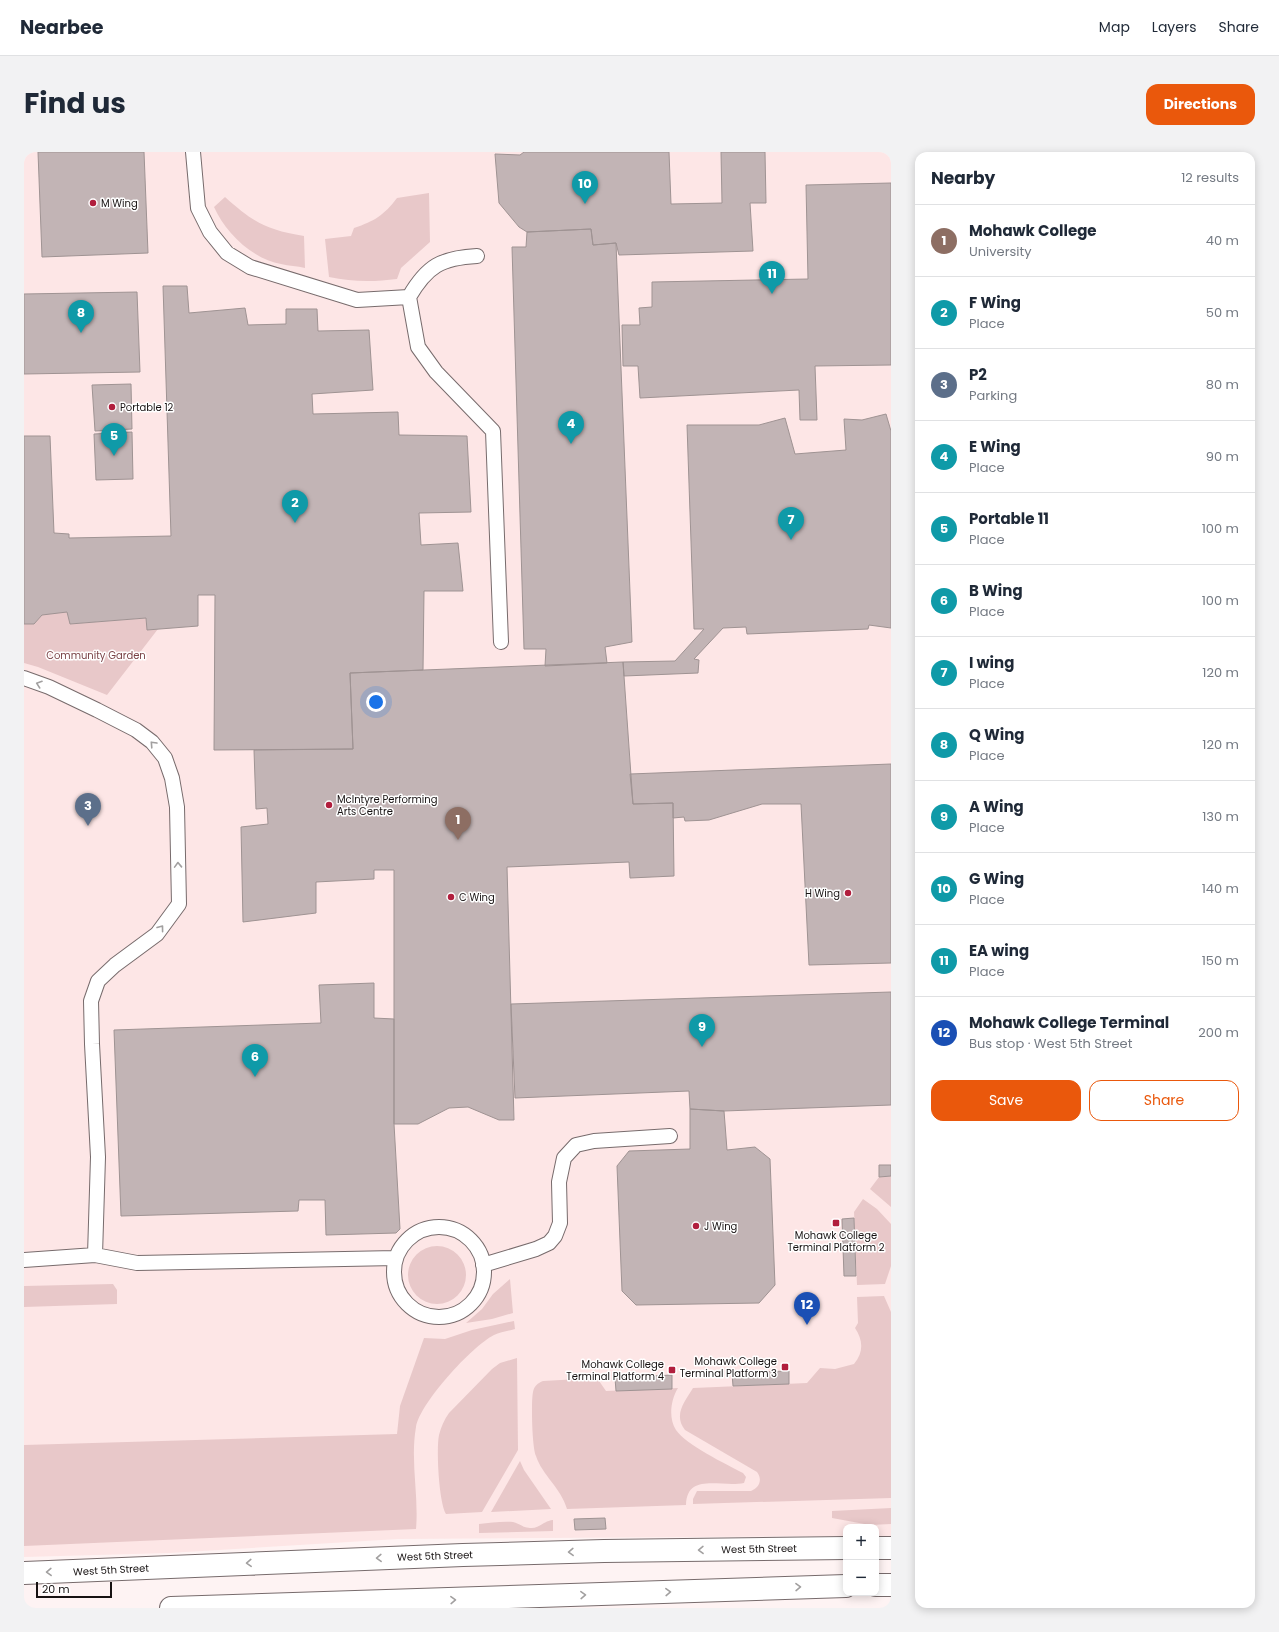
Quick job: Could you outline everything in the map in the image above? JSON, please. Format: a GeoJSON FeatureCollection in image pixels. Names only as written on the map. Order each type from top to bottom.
{"type":"FeatureCollection","features":[{"type":"Feature","properties":{"kind":"main road","name":"West 5th Street"},"geometry":{"type":"LineString","coordinates":[[24,1573],[455,1555],[604,1551],[843,1548]]}},
{"type":"Feature","properties":{"kind":"main road"},"geometry":{"type":"LineString","coordinates":[[879,1548],[891,1548]]}},
{"type":"Feature","properties":{"kind":"main road"},"geometry":{"type":"LineString","coordinates":[[879,1585],[891,1585]]}},
{"type":"Feature","properties":{"kind":"main road"},"geometry":{"type":"LineString","coordinates":[[171,1608],[843,1586]]}},
{"type":"Feature","properties":{"kind":"lane"},"geometry":{"type":"LineString","coordinates":[[193,152],[198,208],[210,232],[227,253],[250,267],[357,300],[410,297]]}},
{"type":"Feature","properties":{"kind":"lane"},"geometry":{"type":"LineString","coordinates":[[477,256],[456,258],[436,265],[420,279],[410,297],[418,347],[436,372],[493,431],[501,642]]}},
{"type":"Feature","properties":{"kind":"lane"},"geometry":{"type":"LineString","coordinates":[[24,678],[49,687],[136,730],[152,742],[165,758],[172,778],[177,807],[179,904],[157,934],[115,965],[98,981],[91,1002],[98,1157],[95,1256]]}},
{"type":"Feature","properties":{"kind":"lane"},"geometry":{"type":"LineString","coordinates":[[483,1265],[536,1249],[548,1243],[556,1236],[560,1222],[559,1182],[564,1158],[576,1145],[594,1140],[670,1136]]}},
{"type":"Feature","properties":{"kind":"lane"},"geometry":{"type":"LineString","coordinates":[[445,1227],[460,1231],[472,1241],[480,1254],[483,1265],[482,1285],[475,1299],[464,1310],[449,1316],[433,1316],[418,1312],[406,1302],[398,1289],[394,1274],[396,1258],[403,1244],[415,1234],[429,1228],[445,1227]]}},
{"type":"Feature","properties":{"kind":"lane"},"geometry":{"type":"LineString","coordinates":[[24,1260],[95,1256],[137,1264],[396,1258]]}},
{"type":"Feature","properties":{"kind":"shaded area"},"geometry":{"type":"Polygon","coordinates":[[[24,152],[891,152],[891,1536],[879,1536],[879,1524],[843,1524],[843,1536],[398,1539],[169,1553],[24,1557],[24,152]]]}},
{"type":"Feature","properties":{"kind":"green space"},"geometry":{"type":"Polygon","coordinates":[[[429,193],[430,242],[401,268],[397,279],[363,281],[329,277],[325,239],[351,236],[354,228],[368,223],[378,217],[388,209],[397,198],[429,193]]]}},
{"type":"Feature","properties":{"kind":"green space"},"geometry":{"type":"Polygon","coordinates":[[[225,197],[252,219],[261,224],[280,231],[304,236],[305,268],[270,261],[250,250],[241,243],[225,226],[214,207],[225,197]]]}},
{"type":"Feature","properties":{"kind":"green space","name":"Community Garden"},"geometry":{"type":"Polygon","coordinates":[[[67,612],[70,624],[146,618],[147,630],[158,629],[107,695],[38,667],[24,663],[24,624],[34,624],[42,615],[67,612]]]}},
{"type":"Feature","properties":{"kind":"green space"},"geometry":{"type":"Polygon","coordinates":[[[891,1176],[891,1207],[870,1189],[879,1177],[891,1176]]]}},
{"type":"Feature","properties":{"kind":"green space"},"geometry":{"type":"Polygon","coordinates":[[[863,1199],[877,1209],[891,1224],[891,1266],[885,1284],[857,1285],[854,1212],[863,1199]]]}},
{"type":"Feature","properties":{"kind":"green space"},"geometry":{"type":"Polygon","coordinates":[[[437,1246],[453,1251],[461,1259],[466,1275],[461,1291],[453,1299],[437,1304],[421,1299],[413,1291],[408,1275],[413,1259],[421,1251],[437,1246]]]}},
{"type":"Feature","properties":{"kind":"green space"},"geometry":{"type":"Polygon","coordinates":[[[510,1279],[513,1313],[492,1319],[466,1323],[482,1309],[493,1294],[510,1279]]]}},
{"type":"Feature","properties":{"kind":"green space"},"geometry":{"type":"Polygon","coordinates":[[[113,1284],[117,1290],[117,1304],[24,1307],[24,1286],[113,1284]]]}},
{"type":"Feature","properties":{"kind":"green space"},"geometry":{"type":"Polygon","coordinates":[[[884,1296],[891,1312],[891,1498],[693,1504],[693,1499],[697,1491],[751,1491],[758,1486],[760,1478],[757,1472],[685,1430],[680,1419],[680,1414],[684,1403],[693,1388],[807,1383],[820,1368],[835,1369],[854,1364],[860,1355],[861,1350],[860,1337],[855,1328],[858,1323],[857,1297],[884,1296]]]}},
{"type":"Feature","properties":{"kind":"green space"},"geometry":{"type":"Polygon","coordinates":[[[514,1321],[515,1329],[501,1332],[484,1341],[448,1376],[427,1404],[420,1417],[416,1427],[414,1440],[417,1516],[416,1529],[24,1546],[24,1445],[397,1434],[400,1406],[424,1338],[445,1339],[472,1330],[514,1321]]]}},
{"type":"Feature","properties":{"kind":"green space"},"geometry":{"type":"Polygon","coordinates":[[[517,1358],[518,1450],[482,1512],[446,1514],[440,1488],[438,1463],[438,1442],[443,1424],[449,1413],[492,1369],[500,1363],[517,1358]]]}},
{"type":"Feature","properties":{"kind":"green space"},"geometry":{"type":"Polygon","coordinates":[[[597,1378],[606,1391],[678,1388],[671,1409],[672,1420],[676,1430],[688,1442],[697,1448],[743,1473],[746,1477],[744,1483],[699,1485],[692,1488],[688,1495],[686,1505],[567,1509],[564,1501],[536,1456],[532,1424],[533,1392],[536,1385],[543,1381],[597,1378]]]}},
{"type":"Feature","properties":{"kind":"green space"},"geometry":{"type":"Polygon","coordinates":[[[520,1461],[524,1470],[551,1509],[491,1512],[520,1461]]]}},
{"type":"Feature","properties":{"kind":"green space"},"geometry":{"type":"Polygon","coordinates":[[[891,1508],[891,1524],[865,1524],[832,1518],[832,1511],[891,1508]]]}},
{"type":"Feature","properties":{"kind":"green space"},"geometry":{"type":"Polygon","coordinates":[[[553,1520],[553,1531],[479,1533],[479,1524],[513,1522],[528,1528],[533,1528],[553,1520]]]}},
{"type":"Feature","properties":{"kind":"building","name":"M Wing"},"geometry":{"type":"Polygon","coordinates":[[[38,152],[144,152],[148,253],[42,257],[38,152]]]}},
{"type":"Feature","properties":{"kind":"building"},"geometry":{"type":"Polygon","coordinates":[[[524,152],[669,152],[671,204],[722,203],[721,152],[765,152],[766,203],[750,203],[753,251],[619,255],[616,243],[593,245],[591,229],[527,232],[519,227],[499,203],[495,154],[520,155],[524,152]]]}},
{"type":"Feature","properties":{"kind":"building"},"geometry":{"type":"Polygon","coordinates":[[[891,183],[891,365],[815,366],[817,420],[800,420],[799,390],[640,398],[638,366],[623,366],[622,325],[640,325],[639,308],[652,307],[652,282],[808,279],[806,185],[891,183]]]}},
{"type":"Feature","properties":{"kind":"building"},"geometry":{"type":"Polygon","coordinates":[[[591,229],[593,245],[616,243],[632,642],[605,647],[607,663],[545,666],[546,649],[524,649],[512,247],[526,247],[527,232],[591,229]]]}},
{"type":"Feature","properties":{"kind":"building"},"geometry":{"type":"Polygon","coordinates":[[[163,286],[187,286],[189,313],[245,308],[248,325],[286,324],[286,309],[317,309],[318,331],[369,330],[373,390],[312,394],[313,414],[398,412],[399,435],[467,436],[471,512],[419,513],[421,545],[458,543],[463,591],[424,591],[423,670],[350,673],[353,749],[214,750],[215,595],[198,595],[198,626],[147,630],[146,618],[70,624],[67,612],[42,615],[34,624],[24,624],[24,436],[50,436],[54,533],[69,534],[69,538],[171,536],[163,286]]]}},
{"type":"Feature","properties":{"kind":"building"},"geometry":{"type":"Polygon","coordinates":[[[137,292],[140,372],[24,374],[24,294],[137,292]]]}},
{"type":"Feature","properties":{"kind":"building","name":"Portable 12"},"geometry":{"type":"Polygon","coordinates":[[[131,384],[132,429],[95,431],[92,385],[131,384]]]}},
{"type":"Feature","properties":{"kind":"building"},"geometry":{"type":"Polygon","coordinates":[[[886,414],[891,431],[891,628],[869,625],[868,629],[747,634],[746,627],[723,628],[694,659],[699,660],[698,673],[624,676],[623,662],[675,661],[704,629],[694,629],[687,425],[759,425],[785,418],[795,454],[846,450],[844,419],[862,420],[886,414]]]}},
{"type":"Feature","properties":{"kind":"building"},"geometry":{"type":"Polygon","coordinates":[[[132,432],[133,479],[96,480],[94,434],[132,432]]]}},
{"type":"Feature","properties":{"kind":"building","name":"C Wing"},"geometry":{"type":"Polygon","coordinates":[[[623,662],[633,804],[673,803],[674,876],[630,878],[629,862],[507,867],[514,1120],[499,1120],[468,1107],[449,1108],[418,1124],[394,1124],[394,870],[374,870],[374,879],[316,882],[316,913],[243,922],[241,827],[268,824],[267,808],[256,809],[254,750],[353,749],[350,673],[623,662]]]}},
{"type":"Feature","properties":{"kind":"building","name":"H Wing"},"geometry":{"type":"Polygon","coordinates":[[[891,764],[891,963],[809,965],[801,804],[762,804],[709,820],[685,821],[684,817],[673,818],[673,803],[633,804],[630,774],[891,764]]]}},
{"type":"Feature","properties":{"kind":"building"},"geometry":{"type":"Polygon","coordinates":[[[374,983],[374,1018],[394,1019],[394,1124],[400,1229],[396,1233],[326,1235],[325,1200],[299,1200],[298,1211],[121,1216],[114,1030],[321,1023],[319,985],[374,983]]]}},
{"type":"Feature","properties":{"kind":"building"},"geometry":{"type":"Polygon","coordinates":[[[891,992],[891,1105],[724,1111],[690,1109],[689,1091],[515,1098],[511,1004],[891,992]]]}},
{"type":"Feature","properties":{"kind":"building","name":"J Wing"},"geometry":{"type":"Polygon","coordinates":[[[690,1109],[724,1111],[727,1150],[755,1147],[770,1159],[775,1285],[759,1303],[636,1305],[622,1291],[617,1166],[629,1151],[690,1149],[690,1109]]]}},
{"type":"Feature","properties":{"kind":"building"},"geometry":{"type":"Polygon","coordinates":[[[879,1165],[891,1165],[891,1176],[879,1177],[879,1165]]]}},
{"type":"Feature","properties":{"kind":"building"},"geometry":{"type":"Polygon","coordinates":[[[854,1218],[856,1276],[844,1276],[842,1219],[854,1218]]]}},
{"type":"Feature","properties":{"kind":"building"},"geometry":{"type":"Polygon","coordinates":[[[789,1371],[789,1384],[733,1386],[732,1373],[789,1371]]]}},
{"type":"Feature","properties":{"kind":"building"},"geometry":{"type":"Polygon","coordinates":[[[672,1375],[672,1389],[616,1391],[615,1378],[672,1375]]]}},
{"type":"Feature","properties":{"kind":"building"},"geometry":{"type":"Polygon","coordinates":[[[605,1518],[606,1529],[575,1530],[574,1519],[605,1518]]]}},
{"type":"Feature","properties":{"kind":"place","name":"M Wing"},"geometry":{"type":"Point","coordinates":[93,203]}},
{"type":"Feature","properties":{"kind":"place","name":"G Wing"},"geometry":{"type":"Point","coordinates":[585,204]}},
{"type":"Feature","properties":{"kind":"place","name":"EA wing"},"geometry":{"type":"Point","coordinates":[772,294]}},
{"type":"Feature","properties":{"kind":"place","name":"Q Wing"},"geometry":{"type":"Point","coordinates":[81,333]}},
{"type":"Feature","properties":{"kind":"place","name":"Portable 12"},"geometry":{"type":"Point","coordinates":[112,407]}},
{"type":"Feature","properties":{"kind":"place","name":"E Wing"},"geometry":{"type":"Point","coordinates":[571,444]}},
{"type":"Feature","properties":{"kind":"place","name":"Portable 11"},"geometry":{"type":"Point","coordinates":[114,456]}},
{"type":"Feature","properties":{"kind":"place","name":"F Wing"},"geometry":{"type":"Point","coordinates":[295,523]}},
{"type":"Feature","properties":{"kind":"place","name":"I wing"},"geometry":{"type":"Point","coordinates":[791,540]}},
{"type":"Feature","properties":{"kind":"place","name":"McIntyre Performing Arts Centre"},"geometry":{"type":"Point","coordinates":[329,805]}},
{"type":"Feature","properties":{"kind":"place","name":"P2"},"geometry":{"type":"Point","coordinates":[88,826]}},
{"type":"Feature","properties":{"kind":"place","name":"Mohawk College"},"geometry":{"type":"Point","coordinates":[458,840]}},
{"type":"Feature","properties":{"kind":"place","name":"H Wing"},"geometry":{"type":"Point","coordinates":[848,893]}},
{"type":"Feature","properties":{"kind":"place","name":"C Wing"},"geometry":{"type":"Point","coordinates":[451,897]}},
{"type":"Feature","properties":{"kind":"place","name":"A Wing"},"geometry":{"type":"Point","coordinates":[702,1047]}},
{"type":"Feature","properties":{"kind":"place","name":"B Wing"},"geometry":{"type":"Point","coordinates":[255,1077]}},
{"type":"Feature","properties":{"kind":"place","name":"Mohawk College Terminal Platform 2"},"geometry":{"type":"Point","coordinates":[836,1223]}},
{"type":"Feature","properties":{"kind":"place","name":"J Wing"},"geometry":{"type":"Point","coordinates":[696,1226]}},
{"type":"Feature","properties":{"kind":"place","name":"Mohawk College Terminal"},"geometry":{"type":"Point","coordinates":[807,1325]}},
{"type":"Feature","properties":{"kind":"place","name":"Mohawk College Terminal Platform 3"},"geometry":{"type":"Point","coordinates":[785,1367]}},
{"type":"Feature","properties":{"kind":"place","name":"Mohawk College Terminal Platform 4"},"geometry":{"type":"Point","coordinates":[672,1370]}}]}
